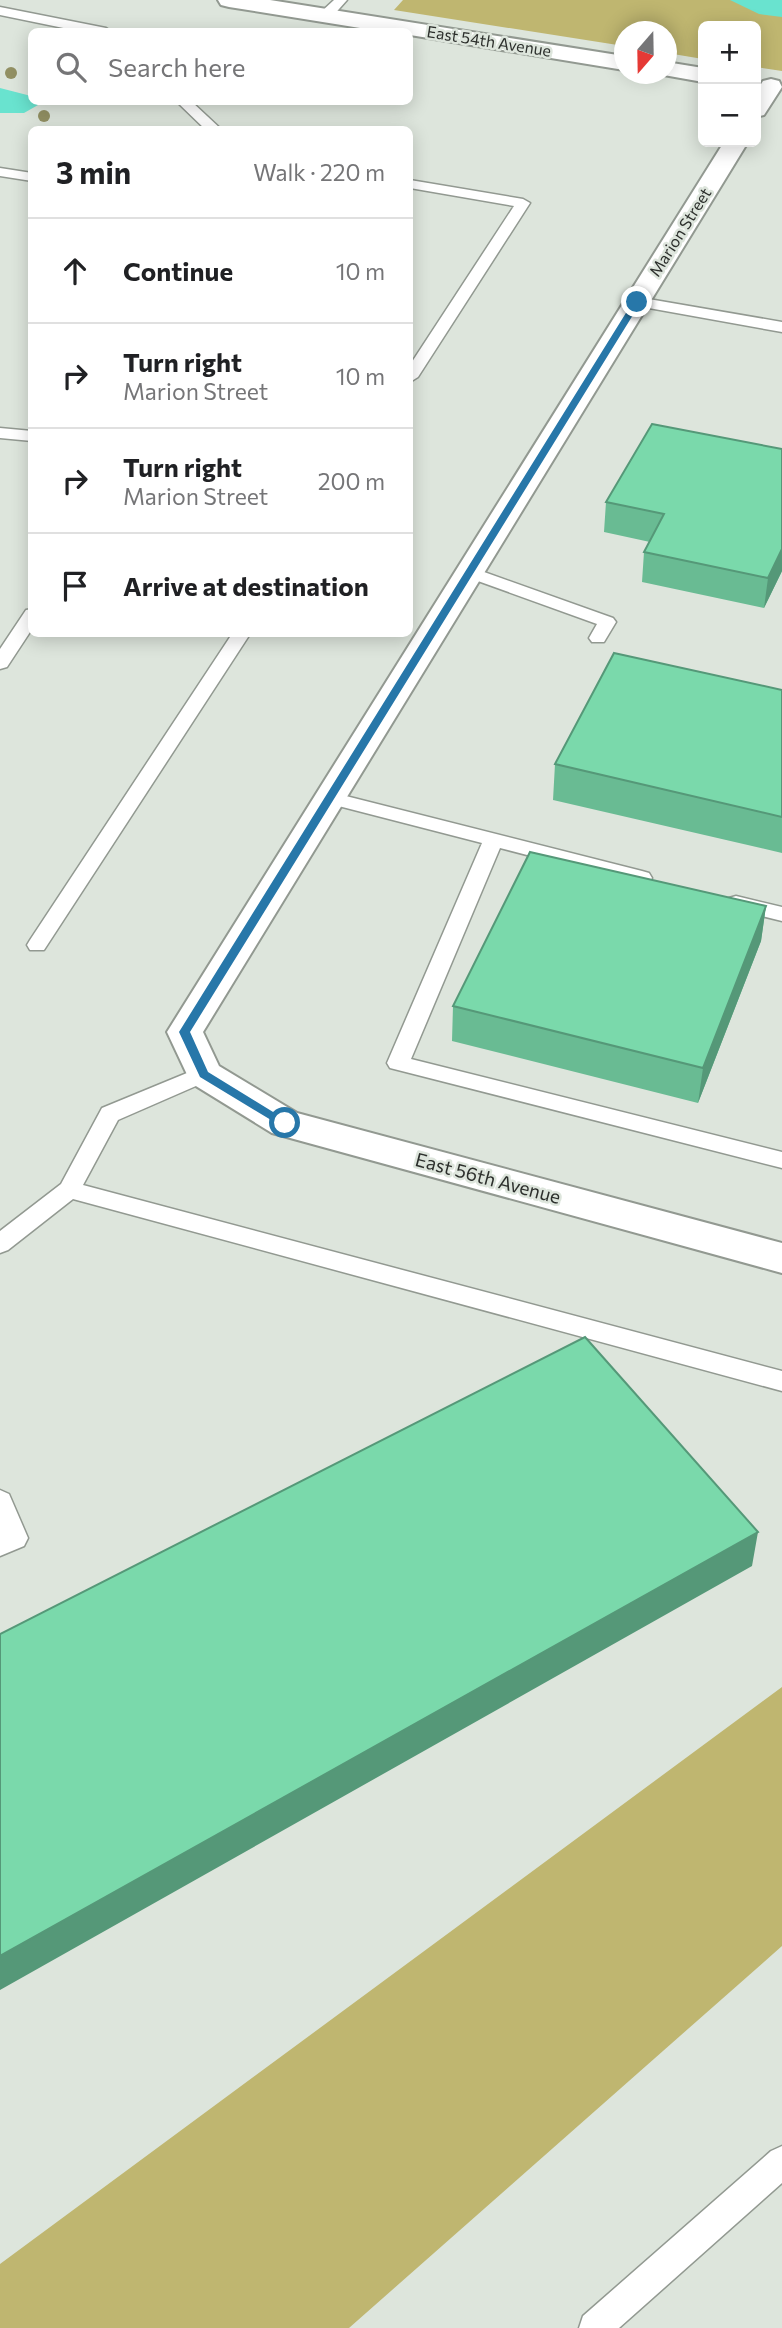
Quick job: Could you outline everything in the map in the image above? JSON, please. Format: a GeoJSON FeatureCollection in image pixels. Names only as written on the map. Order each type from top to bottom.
{"type":"FeatureCollection","features":[{"type":"Feature","properties":{"kind":"street","name":"East 54th Avenue"},"geometry":{"type":"LineString","coordinates":[[229,0],[334,8],[614,60]]}},
{"type":"Feature","properties":{"kind":"street"},"geometry":{"type":"LineString","coordinates":[[677,71],[698,74]]}},
{"type":"Feature","properties":{"kind":"street","name":"Marion Street"},"geometry":{"type":"LineString","coordinates":[[204,1074],[185,1032],[733,147]]}},
{"type":"Feature","properties":{"kind":"street","name":"East 56th Avenue"},"geometry":{"type":"LineString","coordinates":[[204,1074],[285,1123],[782,1258]]}},
{"type":"Feature","properties":{"kind":"lane"},"geometry":{"type":"LineString","coordinates":[[0,11],[86,28]]}},
{"type":"Feature","properties":{"kind":"lane"},"geometry":{"type":"LineString","coordinates":[[187,105],[211,126]]}},
{"type":"Feature","properties":{"kind":"lane"},"geometry":{"type":"LineString","coordinates":[[0,172],[28,176]]}},
{"type":"Feature","properties":{"kind":"lane"},"geometry":{"type":"LineString","coordinates":[[413,185],[523,203],[413,372]]}},
{"type":"Feature","properties":{"kind":"lane"},"geometry":{"type":"LineString","coordinates":[[637,302],[782,327]]}},
{"type":"Feature","properties":{"kind":"lane"},"geometry":{"type":"LineString","coordinates":[[0,433],[28,436]]}},
{"type":"Feature","properties":{"kind":"lane"},"geometry":{"type":"LineString","coordinates":[[470,572],[607,622],[598,638]]}},
{"type":"Feature","properties":{"kind":"lane"},"geometry":{"type":"LineString","coordinates":[[0,663],[28,620]]}},
{"type":"Feature","properties":{"kind":"lane"},"geometry":{"type":"LineString","coordinates":[[37,945],[239,637]]}},
{"type":"Feature","properties":{"kind":"lane"},"geometry":{"type":"LineString","coordinates":[[330,798],[664,884]]}},
{"type":"Feature","properties":{"kind":"lane"},"geometry":{"type":"LineString","coordinates":[[493,840],[398,1063],[782,1160]]}},
{"type":"Feature","properties":{"kind":"lane"},"geometry":{"type":"LineString","coordinates":[[716,897],[782,914]]}},
{"type":"Feature","properties":{"kind":"lane"},"geometry":{"type":"LineString","coordinates":[[0,1244],[69,1190],[110,1114],[204,1074]]}},
{"type":"Feature","properties":{"kind":"lane"},"geometry":{"type":"LineString","coordinates":[[69,1190],[782,1381]]}},
{"type":"Feature","properties":{"kind":"lane"},"geometry":{"type":"LineString","coordinates":[[0,1501],[15,1538],[0,1545]]}},
{"type":"Feature","properties":{"kind":"lane"},"geometry":{"type":"LineString","coordinates":[[595,2328],[782,2162]]}},
{"type":"Feature","properties":{"kind":"shaded area"},"geometry":{"type":"Polygon","coordinates":[[[403,0],[782,0],[782,71],[761,68],[761,21],[698,21],[698,58],[677,55],[677,21],[614,21],[614,44],[394,10],[403,0]]]}},
{"type":"Feature","properties":{"kind":"shaded area"},"geometry":{"type":"Polygon","coordinates":[[[782,1687],[782,1946],[349,2328],[0,2328],[0,2264],[782,1687]]]}},
{"type":"Feature","properties":{"kind":"water"},"geometry":{"type":"Polygon","coordinates":[[[730,0],[782,0],[782,17],[759,14],[730,0]]]}},
{"type":"Feature","properties":{"kind":"water"},"geometry":{"type":"Polygon","coordinates":[[[0,88],[28,95],[28,105],[38,105],[24,113],[0,113],[0,88]]]}},
{"type":"Feature","properties":{"kind":"building"},"geometry":{"type":"Polygon","coordinates":[[[652,424],[782,449],[782,549],[768,578],[644,552],[664,514],[606,502],[652,424]]]}},
{"type":"Feature","properties":{"kind":"building"},"geometry":{"type":"Polygon","coordinates":[[[614,653],[782,690],[782,817],[555,764],[614,653]]]}},
{"type":"Feature","properties":{"kind":"building"},"geometry":{"type":"Polygon","coordinates":[[[530,852],[766,906],[703,1068],[453,1006],[530,852]]]}},
{"type":"Feature","properties":{"kind":"building"},"geometry":{"type":"Polygon","coordinates":[[[585,1337],[758,1532],[0,1956],[0,1634],[585,1337]]]}},
{"type":"Feature","properties":{"kind":"route"},"geometry":{"type":"LineString","coordinates":[[285,1123],[204,1074],[185,1032],[637,302]]}}]}
